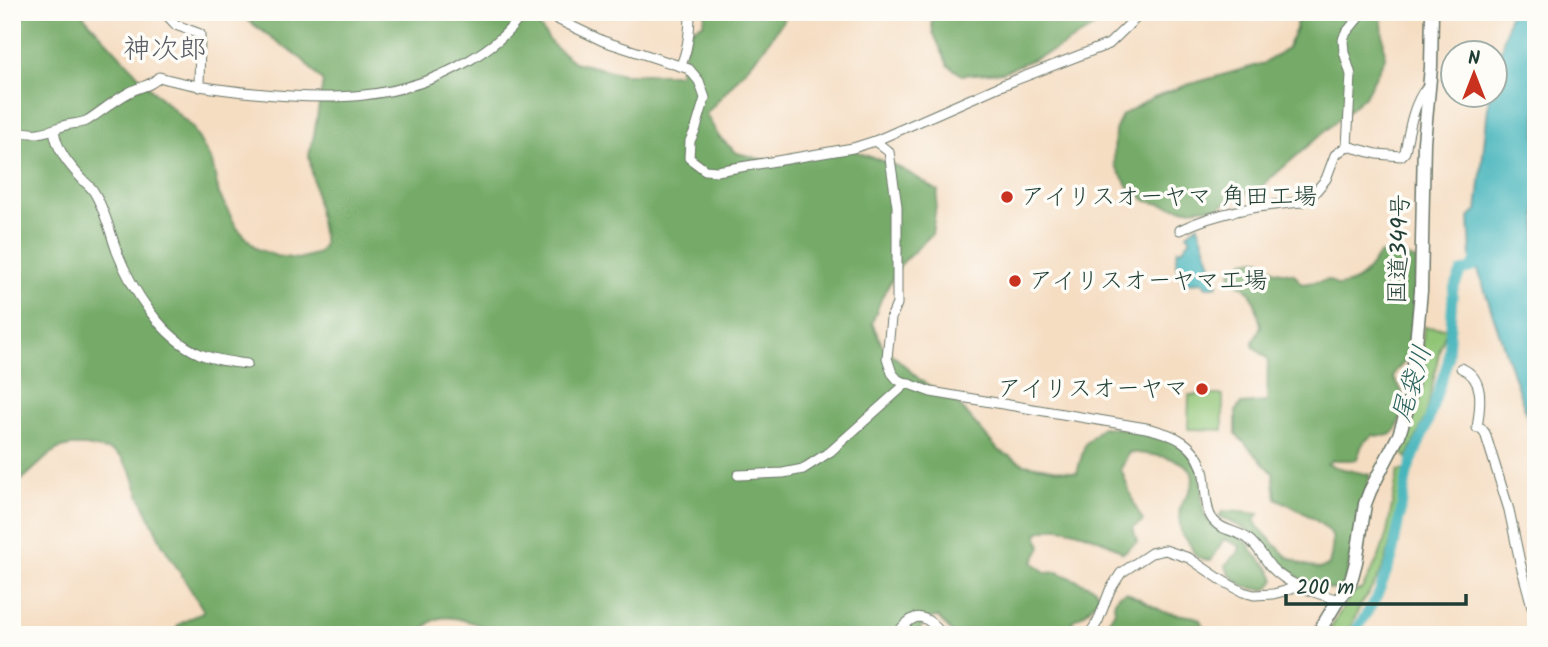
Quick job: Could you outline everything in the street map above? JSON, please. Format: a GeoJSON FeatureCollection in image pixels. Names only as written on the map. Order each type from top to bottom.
{"type":"FeatureCollection","features":[{"type":"Feature","properties":{"kind":"highway","name":"国道349号"},"geometry":{"type":"LineString","coordinates":[[1317,635],[1348,588],[1354,569],[1365,504],[1399,436],[1412,386],[1421,291],[1424,142],[1432,12]]}},
{"type":"Feature","properties":{"kind":"street"},"geometry":{"type":"LineString","coordinates":[[164,12],[176,25],[200,34],[199,87]]}},
{"type":"Feature","properties":{"kind":"street"},"geometry":{"type":"LineString","coordinates":[[12,131],[37,134],[84,122],[132,90],[152,85],[159,78],[199,87],[281,96],[351,97],[380,94],[450,72],[501,39],[523,12]]}},
{"type":"Feature","properties":{"kind":"street"},"geometry":{"type":"LineString","coordinates":[[542,12],[603,41],[689,69],[699,81],[705,98],[690,141],[690,158],[705,170],[717,172],[853,148],[875,141],[1000,86],[1110,44],[1142,12]]}},
{"type":"Feature","properties":{"kind":"street"},"geometry":{"type":"LineString","coordinates":[[681,65],[686,54],[690,12]]}},
{"type":"Feature","properties":{"kind":"street"},"geometry":{"type":"LineString","coordinates":[[1180,230],[1196,222],[1253,207],[1302,202],[1326,179],[1335,155],[1347,146],[1351,75],[1343,52],[1343,40],[1363,12]]}},
{"type":"Feature","properties":{"kind":"street"},"geometry":{"type":"LineString","coordinates":[[1347,146],[1377,154],[1403,155],[1417,105],[1429,86]]}},
{"type":"Feature","properties":{"kind":"street"},"geometry":{"type":"LineString","coordinates":[[54,130],[56,143],[68,163],[94,192],[135,290],[154,317],[178,340],[199,354],[247,364]]}},
{"type":"Feature","properties":{"kind":"street"},"geometry":{"type":"LineString","coordinates":[[875,141],[889,152],[897,206],[897,304],[891,318],[887,358],[892,373],[898,380],[931,393],[1161,431],[1180,439],[1191,447],[1199,460],[1205,480],[1208,512],[1212,520],[1250,540],[1272,568],[1297,586],[1338,600]]}},
{"type":"Feature","properties":{"kind":"street"},"geometry":{"type":"LineString","coordinates":[[1461,368],[1472,375],[1478,386],[1481,404],[1477,428],[1481,428],[1485,433],[1509,510],[1536,621]]}},
{"type":"Feature","properties":{"kind":"street"},"geometry":{"type":"LineString","coordinates":[[738,475],[783,473],[803,469],[831,451],[907,383]]}},
{"type":"Feature","properties":{"kind":"street"},"geometry":{"type":"LineString","coordinates":[[12,533],[12,574]]}},
{"type":"Feature","properties":{"kind":"street"},"geometry":{"type":"LineString","coordinates":[[1089,635],[1121,573],[1151,553],[1165,550],[1189,558],[1223,581],[1254,595],[1273,594],[1297,586]]}},
{"type":"Feature","properties":{"kind":"street"},"geometry":{"type":"LineString","coordinates":[[896,635],[907,622],[919,617],[932,624],[943,635]]}},
{"type":"Feature","properties":{"kind":"green space"},"geometry":{"type":"Polygon","coordinates":[[[12,12],[80,12],[152,90],[192,127],[212,162],[219,194],[237,228],[257,249],[276,256],[298,259],[319,253],[324,244],[309,155],[323,82],[303,60],[236,12],[529,12],[553,45],[574,62],[623,74],[679,74],[690,30],[703,24],[706,12],[789,12],[762,51],[706,114],[719,137],[737,153],[772,162],[853,148],[905,171],[938,191],[932,234],[900,265],[882,297],[872,323],[882,345],[919,379],[960,406],[998,450],[1024,464],[1077,473],[1085,444],[1102,427],[1155,433],[1177,440],[1188,450],[1199,471],[1203,506],[1208,521],[1216,528],[1246,542],[1275,580],[1268,589],[1248,587],[1236,581],[1225,565],[1238,553],[1240,546],[1224,539],[1211,560],[1198,558],[1182,536],[1179,519],[1180,507],[1191,488],[1193,477],[1189,469],[1172,459],[1129,452],[1121,469],[1143,521],[1133,528],[1137,542],[1123,553],[1101,540],[1075,531],[1056,528],[1037,533],[1041,547],[1033,562],[1046,573],[1058,572],[1094,588],[1101,596],[1085,613],[1072,621],[1075,629],[1086,635],[954,635],[938,617],[934,617],[927,620],[917,635],[505,635],[456,618],[440,618],[418,635],[175,635],[178,625],[204,611],[161,542],[131,471],[121,457],[112,451],[86,446],[58,449],[12,489],[12,12]]]}},
{"type":"Feature","properties":{"kind":"green space"},"geometry":{"type":"Polygon","coordinates":[[[933,12],[1115,12],[1057,49],[1003,72],[962,75],[948,65],[933,32],[933,12]]]}},
{"type":"Feature","properties":{"kind":"green space"},"geometry":{"type":"Polygon","coordinates":[[[1297,12],[1381,12],[1385,58],[1365,96],[1262,186],[1218,207],[1184,209],[1147,201],[1128,186],[1115,166],[1114,156],[1115,131],[1122,115],[1154,97],[1187,85],[1265,63],[1287,48],[1296,29],[1297,12]]]}},
{"type":"Feature","properties":{"kind":"green space"},"geometry":{"type":"Polygon","coordinates":[[[1388,252],[1417,260],[1410,356],[1393,378],[1403,393],[1404,405],[1395,431],[1384,436],[1373,435],[1362,445],[1356,460],[1332,460],[1327,464],[1370,475],[1356,527],[1347,576],[1335,590],[1300,578],[1279,563],[1255,534],[1219,516],[1223,512],[1231,511],[1259,514],[1255,520],[1257,526],[1286,556],[1319,569],[1329,565],[1333,543],[1329,531],[1276,498],[1273,473],[1236,434],[1236,410],[1241,404],[1267,402],[1268,359],[1253,346],[1261,326],[1253,300],[1248,290],[1230,277],[1232,269],[1245,261],[1256,259],[1276,271],[1294,274],[1302,284],[1329,280],[1338,286],[1346,285],[1367,272],[1379,254],[1388,252]]]}},
{"type":"Feature","properties":{"kind":"green space"},"geometry":{"type":"Polygon","coordinates":[[[1424,327],[1447,328],[1440,348],[1426,416],[1407,458],[1398,449],[1419,378],[1424,327]]]}},
{"type":"Feature","properties":{"kind":"green space"},"geometry":{"type":"Polygon","coordinates":[[[1189,395],[1223,395],[1223,430],[1188,429],[1189,395]]]}},
{"type":"Feature","properties":{"kind":"green space"},"geometry":{"type":"Polygon","coordinates":[[[1406,470],[1385,563],[1377,580],[1360,606],[1347,635],[1327,635],[1351,593],[1362,589],[1379,557],[1387,533],[1398,471],[1406,470]]]}},
{"type":"Feature","properties":{"kind":"green space"},"geometry":{"type":"Polygon","coordinates":[[[1126,592],[1164,612],[1195,617],[1200,620],[1208,635],[1099,635],[1115,611],[1114,604],[1118,595],[1126,592]]]}},
{"type":"Feature","properties":{"kind":"water"},"geometry":{"type":"Polygon","coordinates":[[[1510,12],[1536,12],[1536,443],[1478,270],[1471,257],[1469,217],[1477,211],[1488,108],[1510,108],[1510,38],[1504,38],[1510,12]]]}},
{"type":"Feature","properties":{"kind":"water"},"geometry":{"type":"Polygon","coordinates":[[[1198,225],[1218,285],[1206,287],[1203,282],[1184,283],[1178,271],[1178,249],[1182,250],[1191,239],[1187,234],[1198,225]]]}},
{"type":"Feature","properties":{"kind":"waterway","name":"尾袋川"},"geometry":{"type":"LineString","coordinates":[[1353,635],[1377,597],[1392,559],[1408,471],[1429,420],[1448,360],[1453,290],[1461,272],[1473,267],[1478,250]]}},
{"type":"Feature","properties":{"kind":"place","name":"アイリスオーヤマ 角田工場"},"geometry":{"type":"Point","coordinates":[1007,197]}},
{"type":"Feature","properties":{"kind":"place","name":"アイリスオーヤマ工場"},"geometry":{"type":"Point","coordinates":[1015,281]}},
{"type":"Feature","properties":{"kind":"place","name":"アイリスオーヤマ"},"geometry":{"type":"Point","coordinates":[1202,389]}},
{"type":"Feature","properties":{"kind":"district","name":"神次郎"},"geometry":{"type":"Point","coordinates":[165,50]}}]}
